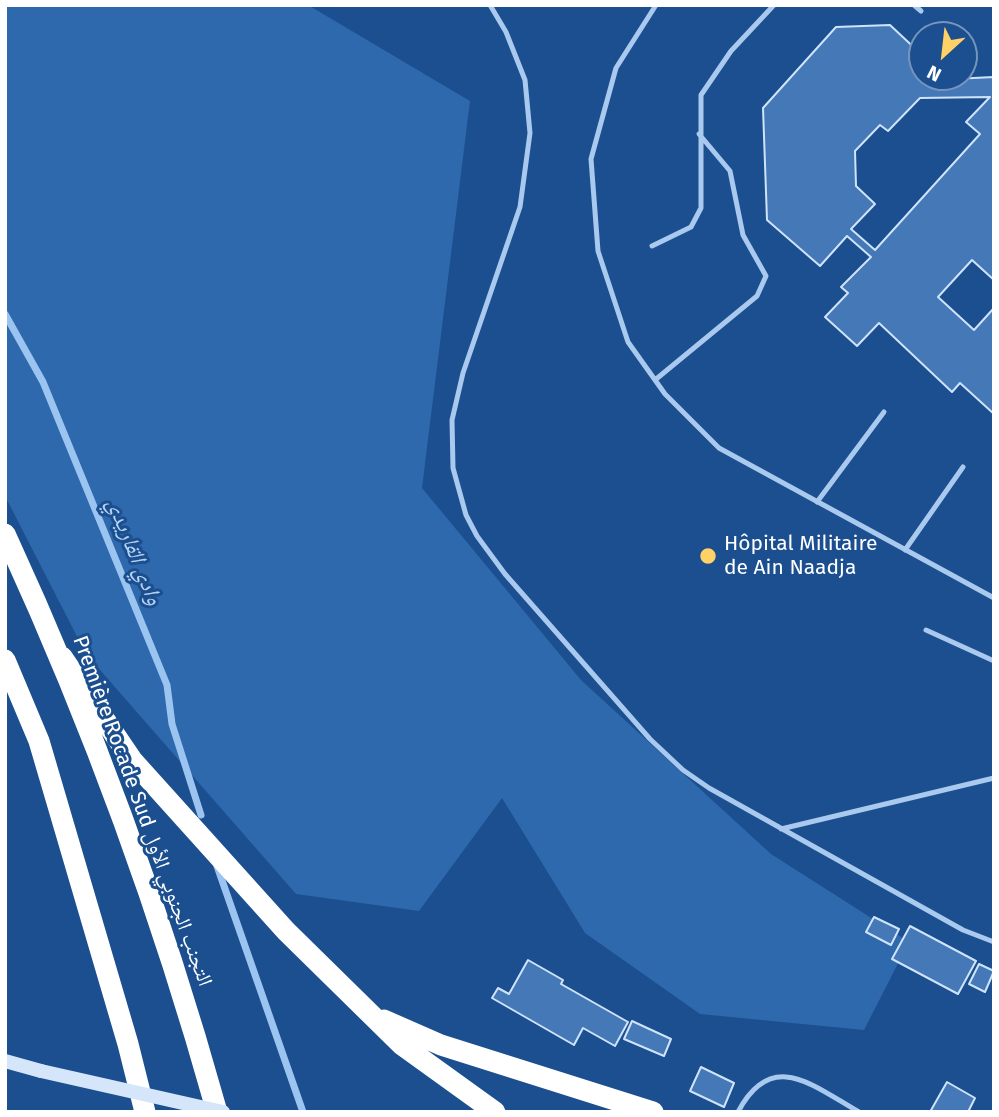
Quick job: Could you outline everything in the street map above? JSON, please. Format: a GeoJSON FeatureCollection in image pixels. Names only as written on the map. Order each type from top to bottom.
{"type":"FeatureCollection","features":[{"type":"Feature","properties":{"kind":"highway","name":"Première Rocade Sud التجنب الجنوبي الأول"},"geometry":{"type":"LineString","coordinates":[[5,534],[62,657],[187,1006],[217,1112]]}},
{"type":"Feature","properties":{"kind":"highway"},"geometry":{"type":"LineString","coordinates":[[62,657],[132,760],[286,931],[359,1006],[402,1045],[495,1112]]}},
{"type":"Feature","properties":{"kind":"highway"},"geometry":{"type":"LineString","coordinates":[[5,660],[39,741],[128,1044],[145,1112]]}},
{"type":"Feature","properties":{"kind":"highway"},"geometry":{"type":"LineString","coordinates":[[5,683],[39,741]]}},
{"type":"Feature","properties":{"kind":"highway"},"geometry":{"type":"LineString","coordinates":[[359,1006],[441,1045],[653,1112]]}},
{"type":"Feature","properties":{"kind":"street"},"geometry":{"type":"LineString","coordinates":[[5,1060],[223,1112]]}},
{"type":"Feature","properties":{"kind":"lane"},"geometry":{"type":"LineString","coordinates":[[490,5],[506,32],[521,67],[529,105],[530,133],[520,207],[456,396],[451,445],[456,481],[466,515],[483,546],[505,574],[650,739],[709,788],[963,930],[994,942]]}},
{"type":"Feature","properties":{"kind":"lane"},"geometry":{"type":"LineString","coordinates":[[656,5],[617,68],[591,159],[598,251],[628,342],[655,380],[719,448],[994,598]]}},
{"type":"Feature","properties":{"kind":"lane"},"geometry":{"type":"LineString","coordinates":[[652,246],[691,226],[701,208],[701,95],[731,51],[774,5]]}},
{"type":"Feature","properties":{"kind":"lane"},"geometry":{"type":"LineString","coordinates":[[914,5],[921,12]]}},
{"type":"Feature","properties":{"kind":"lane"},"geometry":{"type":"LineString","coordinates":[[655,380],[757,296],[766,276],[743,235],[730,171],[699,134]]}},
{"type":"Feature","properties":{"kind":"lane"},"geometry":{"type":"LineString","coordinates":[[817,502],[884,412]]}},
{"type":"Feature","properties":{"kind":"lane"},"geometry":{"type":"LineString","coordinates":[[905,550],[962,467]]}},
{"type":"Feature","properties":{"kind":"lane"},"geometry":{"type":"LineString","coordinates":[[926,630],[994,661]]}},
{"type":"Feature","properties":{"kind":"lane"},"geometry":{"type":"LineString","coordinates":[[780,829],[994,778]]}},
{"type":"Feature","properties":{"kind":"lane"},"geometry":{"type":"LineString","coordinates":[[738,1112],[759,1083],[778,1076],[800,1079],[859,1112]]}},
{"type":"Feature","properties":{"kind":"shaded area"},"geometry":{"type":"Polygon","coordinates":[[[5,5],[308,5],[470,101],[422,488],[581,680],[771,854],[909,942],[864,1030],[700,1014],[585,933],[502,798],[419,911],[296,894],[86,654],[5,496],[5,5]]]}},
{"type":"Feature","properties":{"kind":"building"},"geometry":{"type":"Polygon","coordinates":[[[890,25],[908,42],[908,91],[978,91],[978,78],[994,77],[994,280],[972,260],[938,297],[974,330],[994,308],[994,414],[960,383],[952,392],[879,323],[857,346],[825,317],[848,293],[841,287],[871,257],[847,236],[820,266],[767,220],[763,108],[836,27],[890,25]],[[990,97],[920,98],[888,131],[880,125],[855,151],[856,186],[875,204],[851,229],[875,250],[980,134],[966,122],[990,97]]]}},
{"type":"Feature","properties":{"kind":"building"},"geometry":{"type":"Polygon","coordinates":[[[874,917],[899,929],[891,945],[866,932],[874,917]]]}},
{"type":"Feature","properties":{"kind":"building"},"geometry":{"type":"Polygon","coordinates":[[[910,926],[976,961],[958,994],[892,959],[910,926]]]}},
{"type":"Feature","properties":{"kind":"building"},"geometry":{"type":"Polygon","coordinates":[[[528,960],[563,980],[561,984],[628,1022],[615,1046],[583,1028],[574,1045],[492,998],[498,988],[509,994],[528,960]]]}},
{"type":"Feature","properties":{"kind":"building"},"geometry":{"type":"Polygon","coordinates":[[[979,964],[994,971],[985,992],[969,984],[979,964]]]}},
{"type":"Feature","properties":{"kind":"building"},"geometry":{"type":"Polygon","coordinates":[[[632,1021],[671,1039],[664,1056],[624,1039],[632,1021]]]}},
{"type":"Feature","properties":{"kind":"building"},"geometry":{"type":"Polygon","coordinates":[[[701,1067],[734,1083],[724,1107],[690,1091],[701,1067]]]}},
{"type":"Feature","properties":{"kind":"building"},"geometry":{"type":"Polygon","coordinates":[[[947,1082],[975,1098],[968,1112],[930,1112],[947,1082]]]}},
{"type":"Feature","properties":{"kind":"waterway","name":"وادي القاريدي"},"geometry":{"type":"LineString","coordinates":[[5,314],[43,382],[167,685],[172,724],[201,815]]}},
{"type":"Feature","properties":{"kind":"waterway","name":"وادي القاريدي"},"geometry":{"type":"LineString","coordinates":[[217,866],[303,1112]]}},
{"type":"Feature","properties":{"kind":"place","name":"Hôpital Militaire de Ain Naadja"},"geometry":{"type":"Point","coordinates":[708,556]}}]}
